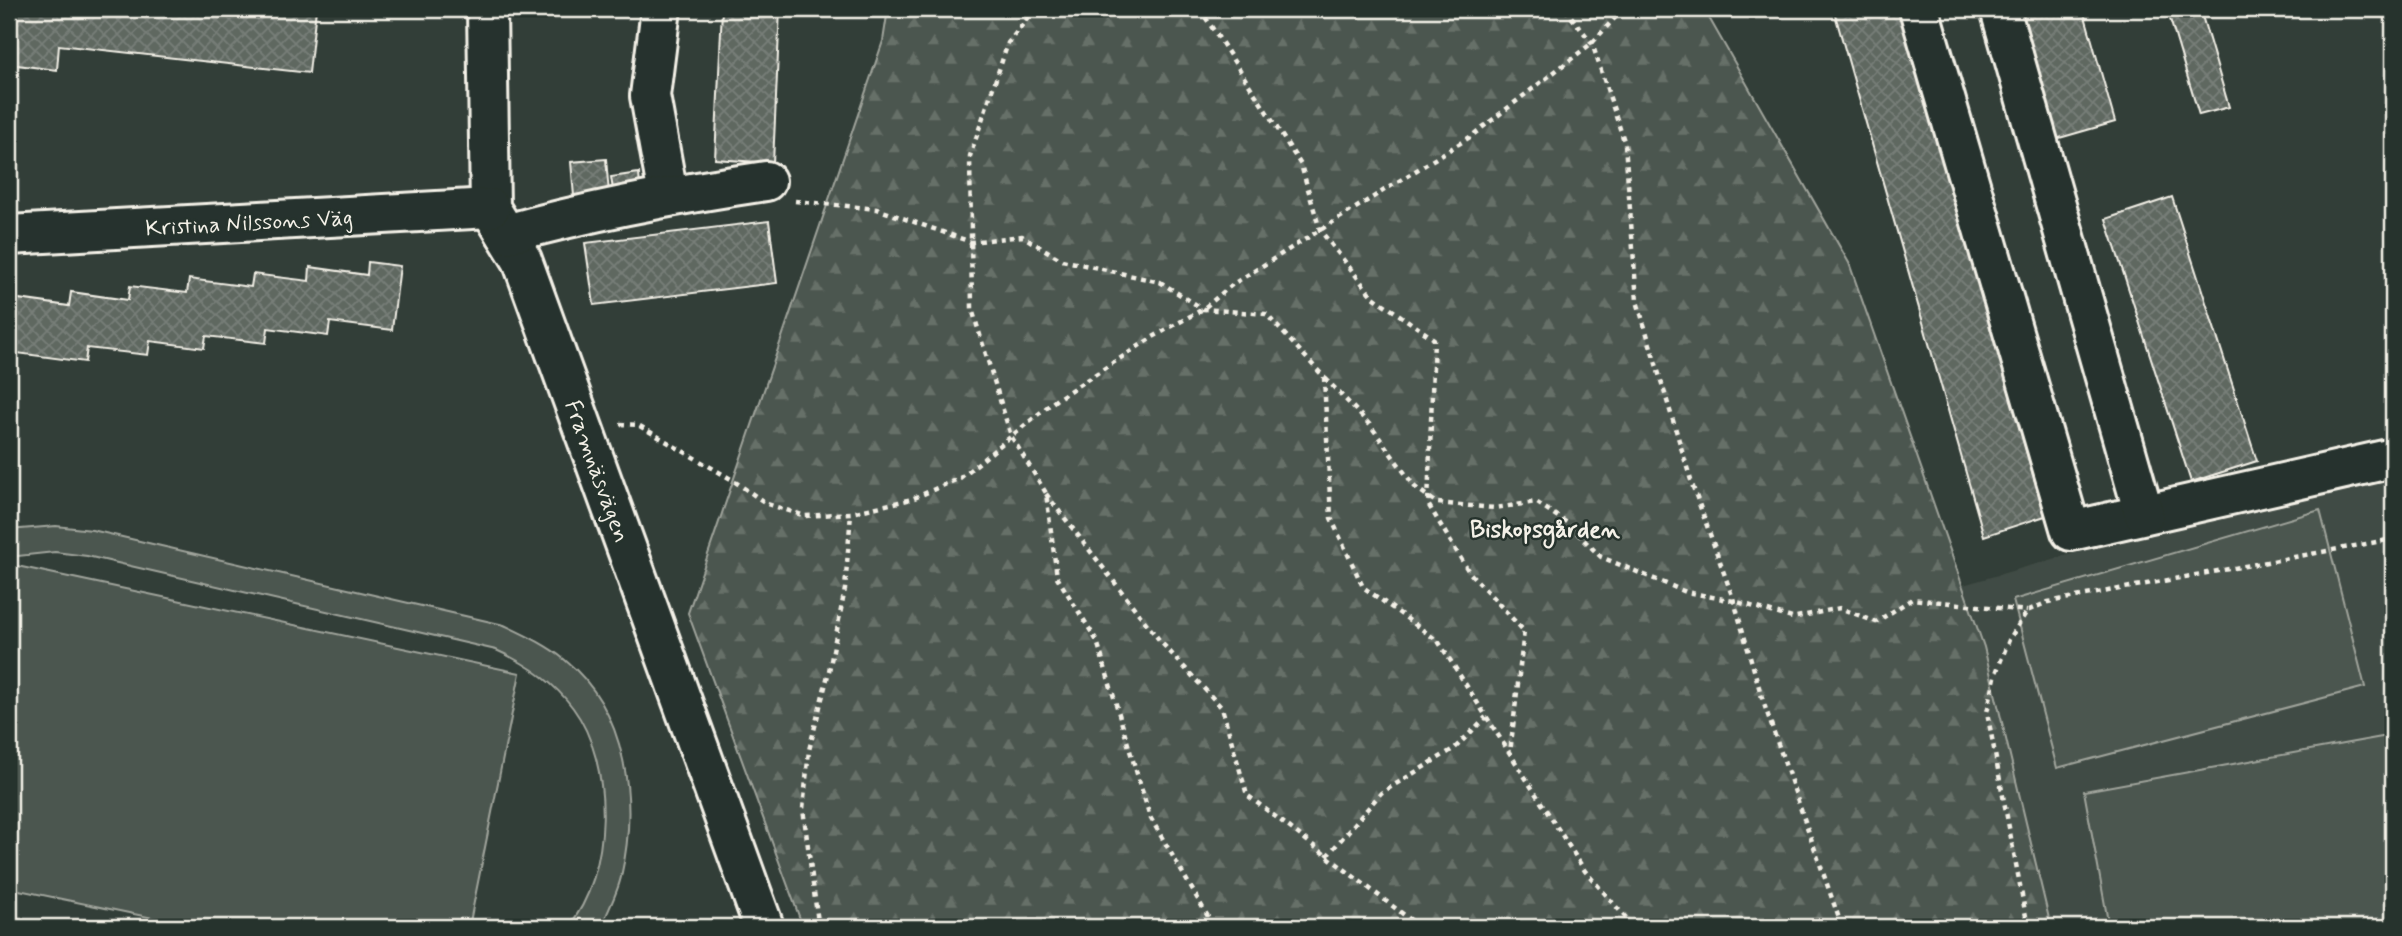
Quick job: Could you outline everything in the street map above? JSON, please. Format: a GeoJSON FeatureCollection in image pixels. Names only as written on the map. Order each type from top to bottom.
{"type":"FeatureCollection","features":[{"type":"Feature","properties":{"kind":"street","name":"Framnäsvägen"},"geometry":{"type":"LineString","coordinates":[[487,9],[498,221],[522,260],[764,927]]}},
{"type":"Feature","properties":{"kind":"street"},"geometry":{"type":"LineString","coordinates":[[661,9],[650,96],[668,195]]}},
{"type":"Feature","properties":{"kind":"street"},"geometry":{"type":"LineString","coordinates":[[1919,9],[2070,531],[2393,458]]}},
{"type":"Feature","properties":{"kind":"street"},"geometry":{"type":"LineString","coordinates":[[2000,9],[2144,514]]}},
{"type":"Feature","properties":{"kind":"street","name":"Kristina Nilssons Väg"},"geometry":{"type":"LineString","coordinates":[[9,235],[558,220],[668,195],[766,181]]}},
{"type":"Feature","properties":{"kind":"path"},"geometry":{"type":"LineString","coordinates":[[1035,9],[1008,43],[970,156],[972,309],[1011,436],[1046,493],[1160,641],[1222,708],[1247,795],[1420,927]]}},
{"type":"Feature","properties":{"kind":"path"},"geometry":{"type":"LineString","coordinates":[[1200,9],[1301,165],[1320,230],[1372,296],[1434,339],[1428,504],[1469,572],[1524,631],[1510,754]]}},
{"type":"Feature","properties":{"kind":"path"},"geometry":{"type":"LineString","coordinates":[[1565,9],[1592,43],[1625,144],[1637,301],[1693,487],[1734,601],[1763,701],[1842,927]]}},
{"type":"Feature","properties":{"kind":"path"},"geometry":{"type":"LineString","coordinates":[[581,422],[638,425],[732,479],[767,505],[805,516],[851,513],[912,499],[960,478],[1056,399],[1153,337],[1203,309],[1233,284],[1470,137],[1592,43],[1623,9]]}},
{"type":"Feature","properties":{"kind":"path"},"geometry":{"type":"LineString","coordinates":[[766,181],[787,200],[877,209],[971,242],[1023,236],[1062,260],[1160,282],[1203,309],[1266,314],[1370,425],[1415,487],[1437,503],[1495,508],[1536,502],[1567,523],[1601,557],[1686,592],[1734,601],[1792,618],[1840,608],[1875,622],[1912,600],[2027,611],[2048,602],[2393,539]]}},
{"type":"Feature","properties":{"kind":"path"},"geometry":{"type":"LineString","coordinates":[[1324,377],[1331,518],[1363,587],[1438,641],[1585,872],[1634,927]]}},
{"type":"Feature","properties":{"kind":"path"},"geometry":{"type":"LineString","coordinates":[[1046,493],[1058,578],[1097,641],[1150,817],[1214,927]]}},
{"type":"Feature","properties":{"kind":"path"},"geometry":{"type":"LineString","coordinates":[[816,927],[818,922],[803,809],[809,750],[829,671],[845,589],[851,513]]}},
{"type":"Feature","properties":{"kind":"path"},"geometry":{"type":"LineString","coordinates":[[2027,611],[2009,640],[1996,673],[1987,712],[2028,927]]}},
{"type":"Feature","properties":{"kind":"path"},"geometry":{"type":"LineString","coordinates":[[1326,856],[1381,793],[1455,748],[1486,717]]}},
{"type":"Feature","properties":{"kind":"shaded area"},"geometry":{"type":"Polygon","coordinates":[[[2393,461],[2393,927],[2051,927],[1984,647],[1963,585],[2393,461]]]}},
{"type":"Feature","properties":{"kind":"green space"},"geometry":{"type":"Polygon","coordinates":[[[888,9],[1704,9],[1849,263],[1984,647],[2051,927],[803,927],[688,613],[883,41],[888,9]]]}},
{"type":"Feature","properties":{"kind":"green space"},"geometry":{"type":"Polygon","coordinates":[[[2320,510],[2365,687],[2057,768],[2013,600],[2320,510]]]}},
{"type":"Feature","properties":{"kind":"green space"},"geometry":{"type":"Polygon","coordinates":[[[56,526],[92,530],[504,625],[565,660],[586,681],[603,705],[623,760],[627,789],[626,849],[619,883],[601,927],[568,927],[583,905],[594,878],[600,849],[603,818],[596,758],[586,731],[573,708],[557,689],[538,674],[496,650],[87,556],[55,552],[9,557],[9,530],[56,526]]]}},
{"type":"Feature","properties":{"kind":"green space"},"geometry":{"type":"Polygon","coordinates":[[[17,566],[520,673],[469,927],[196,927],[9,888],[9,604],[17,566]]]}},
{"type":"Feature","properties":{"kind":"green space"},"geometry":{"type":"Polygon","coordinates":[[[2393,735],[2393,927],[2109,927],[2084,791],[2393,735]]]}},
{"type":"Feature","properties":{"kind":"building"},"geometry":{"type":"Polygon","coordinates":[[[9,9],[316,9],[309,73],[59,45],[57,70],[9,64],[9,9]]]}},
{"type":"Feature","properties":{"kind":"building"},"geometry":{"type":"Polygon","coordinates":[[[722,9],[780,9],[773,163],[715,159],[722,9]]]}},
{"type":"Feature","properties":{"kind":"building"},"geometry":{"type":"Polygon","coordinates":[[[1899,9],[2045,516],[1984,536],[1834,11],[1899,9]]]}},
{"type":"Feature","properties":{"kind":"building"},"geometry":{"type":"Polygon","coordinates":[[[2011,9],[2083,9],[2115,122],[2049,141],[2011,9]]]}},
{"type":"Feature","properties":{"kind":"building"},"geometry":{"type":"Polygon","coordinates":[[[2167,9],[2200,9],[2229,107],[2199,115],[2167,9]]]}},
{"type":"Feature","properties":{"kind":"building"},"geometry":{"type":"Polygon","coordinates":[[[606,159],[609,193],[574,196],[571,162],[606,159]]]}},
{"type":"Feature","properties":{"kind":"building"},"geometry":{"type":"Polygon","coordinates":[[[639,173],[640,188],[613,190],[611,177],[639,173]]]}},
{"type":"Feature","properties":{"kind":"building"},"geometry":{"type":"Polygon","coordinates":[[[2172,197],[2257,461],[2191,482],[2106,219],[2172,197]]]}},
{"type":"Feature","properties":{"kind":"building"},"geometry":{"type":"Polygon","coordinates":[[[769,221],[777,283],[594,305],[585,243],[769,221]]]}},
{"type":"Feature","properties":{"kind":"building"},"geometry":{"type":"Polygon","coordinates":[[[368,262],[400,266],[392,330],[330,322],[328,336],[268,328],[266,343],[206,336],[204,348],[150,341],[148,355],[87,348],[85,362],[9,352],[11,298],[69,306],[71,292],[128,300],[130,286],[187,293],[189,279],[251,287],[253,274],[309,281],[310,267],[367,275],[368,262]]]}},
{"type":"Feature","properties":{"kind":"district","name":"Biskopsgården"},"geometry":{"type":"Point","coordinates":[1545,529]}}]}
